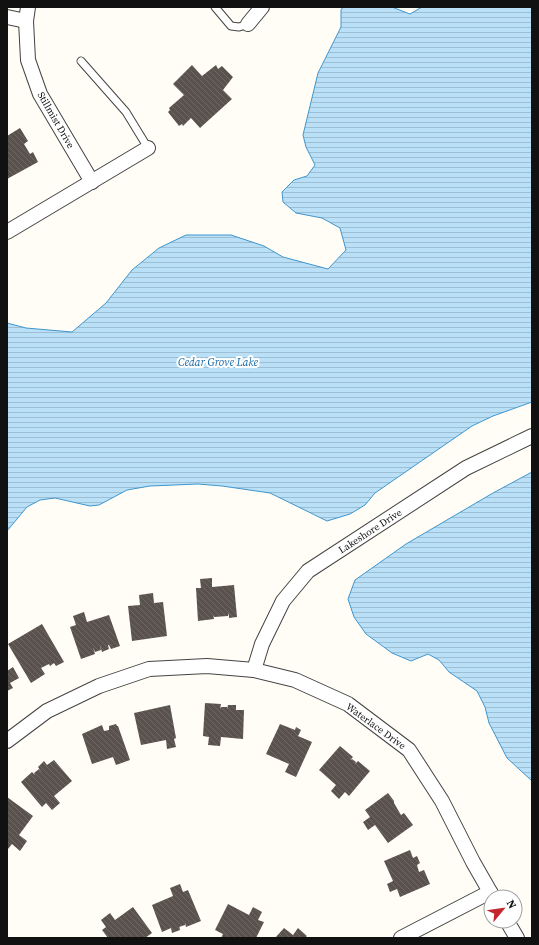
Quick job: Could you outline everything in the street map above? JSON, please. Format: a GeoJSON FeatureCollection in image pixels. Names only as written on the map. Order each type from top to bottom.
{"type":"FeatureCollection","features":[{"type":"Feature","properties":{"kind":"street","name":"Stillmist Drive"},"geometry":{"type":"LineString","coordinates":[[28,7],[26,21],[28,60],[40,94],[92,182]]}},
{"type":"Feature","properties":{"kind":"street"},"geometry":{"type":"LineString","coordinates":[[248,24],[262,7]]}},
{"type":"Feature","properties":{"kind":"street"},"geometry":{"type":"LineString","coordinates":[[7,17],[26,21]]}},
{"type":"Feature","properties":{"kind":"street"},"geometry":{"type":"LineString","coordinates":[[7,232],[148,148]]}},
{"type":"Feature","properties":{"kind":"street","name":"Lakeshore Drive"},"geometry":{"type":"LineString","coordinates":[[254,670],[262,644],[283,601],[308,571],[466,468],[532,436]]}},
{"type":"Feature","properties":{"kind":"street","name":"Waterlace Drive"},"geometry":{"type":"LineString","coordinates":[[7,741],[48,711],[98,686],[149,669],[207,666],[254,670],[295,680],[348,704],[409,750],[442,801],[489,889]]}},
{"type":"Feature","properties":{"kind":"street"},"geometry":{"type":"LineString","coordinates":[[401,938],[483,899]]}},
{"type":"Feature","properties":{"kind":"street"},"geometry":{"type":"LineString","coordinates":[[512,929],[517,938]]}},
{"type":"Feature","properties":{"kind":"lane"},"geometry":{"type":"LineString","coordinates":[[214,7],[231,26],[239,27],[248,24]]}},
{"type":"Feature","properties":{"kind":"lane"},"geometry":{"type":"LineString","coordinates":[[81,61],[126,112],[148,148]]}},
{"type":"Feature","properties":{"kind":"water","name":"Cedar Grove Lake"},"geometry":{"type":"Polygon","coordinates":[[[343,7],[392,7],[410,14],[422,7],[532,7],[532,402],[493,416],[472,426],[375,493],[365,505],[350,514],[327,521],[270,493],[198,484],[150,486],[127,490],[99,505],[90,506],[55,498],[40,500],[27,507],[7,531],[7,323],[26,328],[72,332],[106,303],[132,270],[159,248],[186,235],[231,235],[264,246],[283,257],[328,269],[346,250],[340,228],[322,218],[296,213],[283,202],[282,192],[294,180],[307,176],[315,165],[306,147],[303,135],[318,73],[341,27],[341,10],[343,7]]]}},
{"type":"Feature","properties":{"kind":"water"},"geometry":{"type":"Polygon","coordinates":[[[532,472],[532,781],[507,758],[489,723],[485,707],[477,691],[449,672],[439,660],[428,654],[411,661],[392,653],[366,634],[354,617],[348,599],[355,580],[406,544],[532,472]]]}},
{"type":"Feature","properties":{"kind":"building"},"geometry":{"type":"Polygon","coordinates":[[[192,65],[202,76],[216,65],[218,69],[222,66],[233,77],[223,90],[232,99],[200,128],[191,118],[183,126],[182,124],[179,126],[168,112],[170,110],[169,108],[184,95],[173,84],[192,65]]]}},
{"type":"Feature","properties":{"kind":"building"},"geometry":{"type":"Polygon","coordinates":[[[20,128],[28,141],[24,144],[30,154],[33,152],[38,162],[7,179],[7,136],[20,128]]]}},
{"type":"Feature","properties":{"kind":"building"},"geometry":{"type":"Polygon","coordinates":[[[212,578],[212,587],[234,585],[237,617],[229,618],[229,613],[228,616],[214,617],[213,615],[214,619],[198,621],[196,588],[201,588],[200,579],[212,578]]]}},
{"type":"Feature","properties":{"kind":"building"},"geometry":{"type":"Polygon","coordinates":[[[153,593],[154,603],[163,602],[167,636],[132,641],[128,606],[140,605],[139,595],[153,593]]]}},
{"type":"Feature","properties":{"kind":"building"},"geometry":{"type":"Polygon","coordinates":[[[84,612],[87,622],[109,615],[120,646],[111,649],[108,645],[109,649],[102,652],[100,645],[101,650],[95,652],[93,647],[95,654],[81,659],[70,627],[76,625],[73,616],[84,612]]]}},
{"type":"Feature","properties":{"kind":"building"},"geometry":{"type":"Polygon","coordinates":[[[42,624],[64,662],[56,666],[54,663],[50,666],[49,664],[41,668],[45,674],[31,683],[8,644],[42,624]]]}},
{"type":"Feature","properties":{"kind":"building"},"geometry":{"type":"Polygon","coordinates":[[[13,667],[19,678],[10,683],[13,688],[7,691],[7,671],[13,667]]]}},
{"type":"Feature","properties":{"kind":"building"},"geometry":{"type":"Polygon","coordinates":[[[205,703],[221,704],[220,709],[221,707],[227,707],[227,709],[228,705],[236,705],[236,710],[244,710],[243,739],[221,737],[220,746],[208,745],[209,737],[203,736],[205,703]]]}},
{"type":"Feature","properties":{"kind":"building"},"geometry":{"type":"Polygon","coordinates":[[[170,705],[176,738],[174,739],[176,747],[167,749],[166,740],[141,745],[134,713],[170,705]]]}},
{"type":"Feature","properties":{"kind":"building"},"geometry":{"type":"Polygon","coordinates":[[[116,724],[130,760],[116,765],[113,757],[92,764],[82,734],[102,725],[104,731],[109,730],[109,726],[116,724]]]}},
{"type":"Feature","properties":{"kind":"building"},"geometry":{"type":"Polygon","coordinates":[[[280,724],[295,730],[296,727],[301,730],[298,736],[312,742],[296,777],[285,772],[289,764],[266,754],[280,724]]]}},
{"type":"Feature","properties":{"kind":"building"},"geometry":{"type":"Polygon","coordinates":[[[340,746],[353,757],[350,760],[352,759],[356,762],[355,764],[358,761],[370,771],[349,796],[345,792],[339,799],[331,791],[336,785],[319,770],[340,746]]]}},
{"type":"Feature","properties":{"kind":"building"},"geometry":{"type":"Polygon","coordinates":[[[54,760],[72,781],[54,796],[60,803],[52,810],[46,803],[42,807],[21,782],[32,772],[35,775],[34,773],[39,769],[42,773],[38,767],[44,761],[47,765],[54,760]]]}},
{"type":"Feature","properties":{"kind":"building"},"geometry":{"type":"Polygon","coordinates":[[[388,793],[401,815],[404,813],[413,825],[388,843],[375,825],[368,830],[363,822],[370,817],[365,810],[388,793]]]}},
{"type":"Feature","properties":{"kind":"building"},"geometry":{"type":"Polygon","coordinates":[[[7,797],[33,816],[19,835],[27,841],[20,851],[12,844],[8,849],[7,848],[7,797]]]}},
{"type":"Feature","properties":{"kind":"building"},"geometry":{"type":"Polygon","coordinates":[[[410,850],[413,858],[417,856],[420,863],[417,865],[419,872],[424,870],[430,884],[400,897],[397,889],[390,892],[387,884],[393,881],[384,861],[410,850]]]}},
{"type":"Feature","properties":{"kind":"building"},"geometry":{"type":"Polygon","coordinates":[[[180,884],[183,892],[188,890],[201,921],[186,927],[185,923],[185,925],[179,927],[180,930],[172,933],[171,928],[162,932],[152,905],[173,896],[170,888],[180,884]]]}},
{"type":"Feature","properties":{"kind":"building"},"geometry":{"type":"Polygon","coordinates":[[[228,904],[249,915],[253,907],[262,912],[258,920],[264,922],[256,938],[221,938],[223,934],[215,930],[228,904]]]}},
{"type":"Feature","properties":{"kind":"building"},"geometry":{"type":"Polygon","coordinates":[[[133,907],[152,933],[145,938],[108,938],[102,930],[106,927],[101,920],[110,913],[115,920],[133,907]]]}},
{"type":"Feature","properties":{"kind":"building"},"geometry":{"type":"Polygon","coordinates":[[[284,928],[293,935],[298,928],[307,936],[305,938],[275,938],[284,928]]]}}]}
